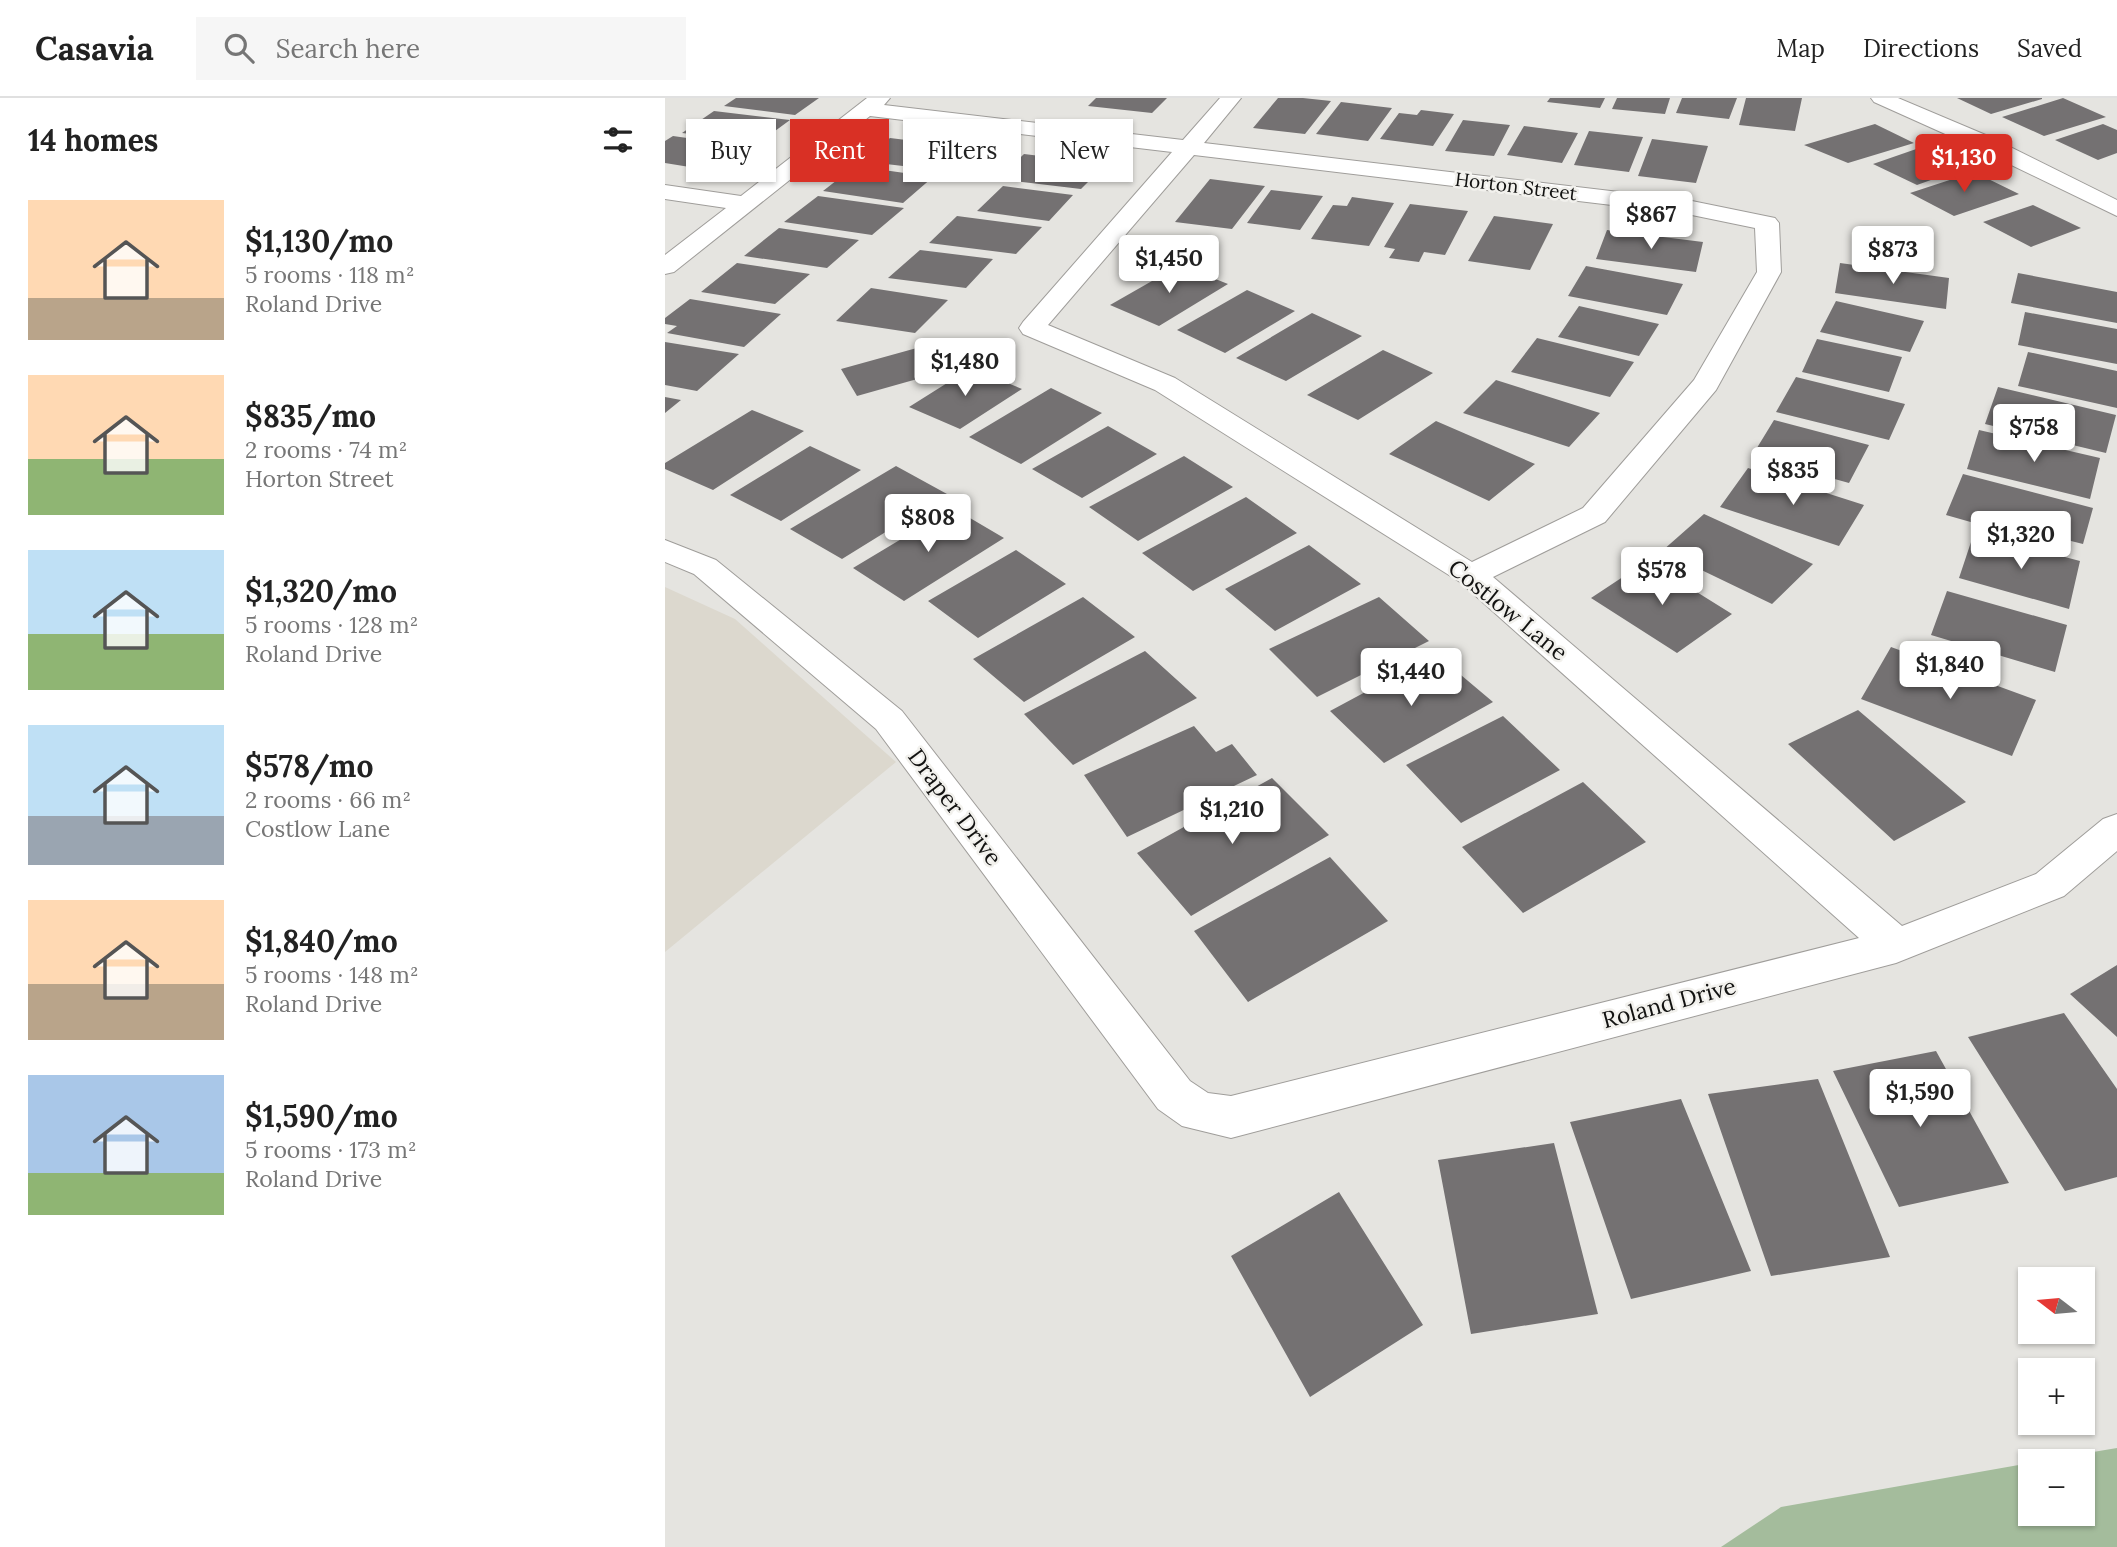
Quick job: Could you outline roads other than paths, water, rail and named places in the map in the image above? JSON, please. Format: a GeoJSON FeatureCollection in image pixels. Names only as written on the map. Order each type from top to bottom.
{"type":"FeatureCollection","features":[{"type":"Feature","properties":{"kind":"street"},"geometry":{"type":"LineString","coordinates":[[1191,147],[1231,98]]}},
{"type":"Feature","properties":{"kind":"street"},"geometry":{"type":"LineString","coordinates":[[1881,98],[1980,141],[2117,209]]}},
{"type":"Feature","properties":{"kind":"street"},"geometry":{"type":"LineString","coordinates":[[665,267],[873,103]]}},
{"type":"Feature","properties":{"kind":"street","name":"Horton Street"},"geometry":{"type":"LineString","coordinates":[[873,103],[1191,147],[1686,207],[1767,223],[1769,272],[1706,384],[1594,514],[1471,575]]}},
{"type":"Feature","properties":{"kind":"street","name":"Costlow Lane"},"geometry":{"type":"LineString","coordinates":[[1191,147],[1032,328],[1164,384],[1471,575],[1896,946]]}},
{"type":"Feature","properties":{"kind":"street"},"geometry":{"type":"LineString","coordinates":[[665,192],[747,204]]}},
{"type":"Feature","properties":{"kind":"street"},"geometry":{"type":"LineString","coordinates":[[665,211],[725,220]]}},
{"type":"Feature","properties":{"kind":"street","name":"Draper Drive"},"geometry":{"type":"LineString","coordinates":[[665,550],[705,567],[889,720],[1174,1095],[1198,1112]]}},
{"type":"Feature","properties":{"kind":"street","name":"Roland Drive"},"geometry":{"type":"LineString","coordinates":[[1198,1112],[1231,1117],[1896,946],[2050,885],[2117,829]]}}]}
